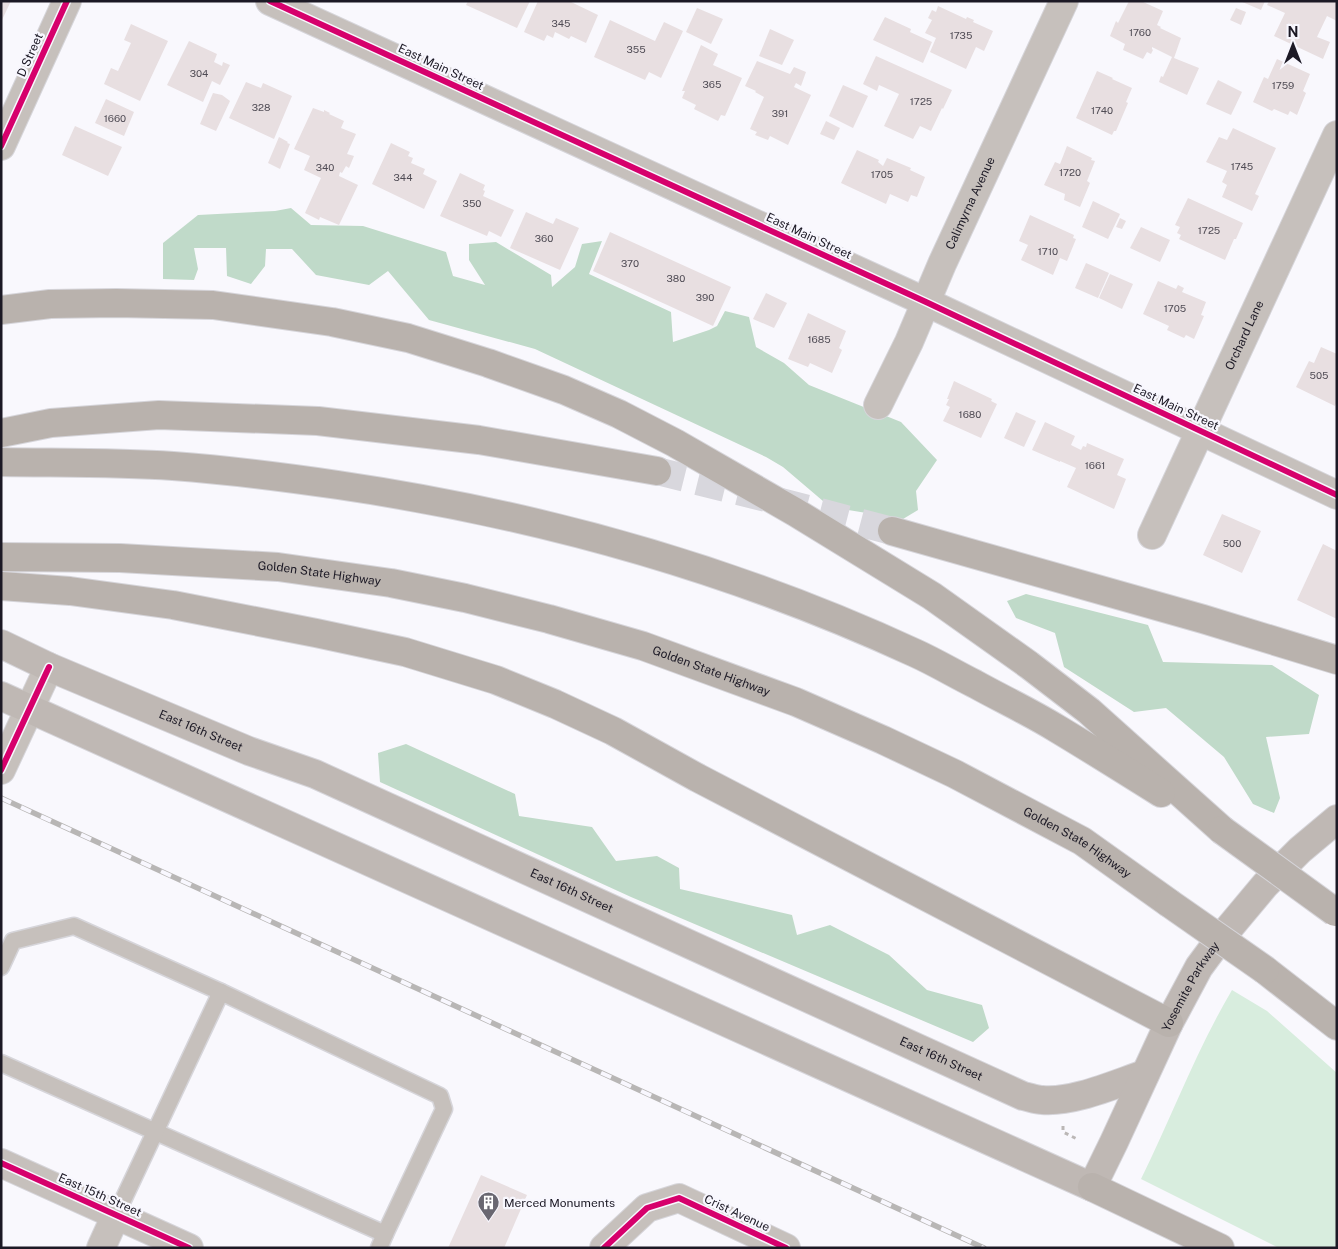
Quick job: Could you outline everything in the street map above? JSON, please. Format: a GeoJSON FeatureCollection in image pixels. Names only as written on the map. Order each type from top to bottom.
{"type":"FeatureCollection","features":[{"type":"Feature","properties":{"kind":"highway"},"geometry":{"type":"LineString","coordinates":[[1,310],[50,304],[78,303],[213,305],[332,322],[408,338],[488,363],[564,390],[619,414],[675,443],[795,512],[932,596],[1089,711],[1222,830]]}},
{"type":"Feature","properties":{"kind":"highway"},"geometry":{"type":"LineString","coordinates":[[1,433],[51,423],[159,415],[318,421],[479,440],[656,471]]}},
{"type":"Feature","properties":{"kind":"highway"},"geometry":{"type":"LineString","coordinates":[[1,462],[174,466],[268,475],[374,491],[453,505],[563,529],[679,563],[765,592],[838,619],[918,654],[1054,726],[1222,830],[1336,913]]}},
{"type":"Feature","properties":{"kind":"highway"},"geometry":{"type":"LineString","coordinates":[[892,531],[1203,619],[1337,660]]}},
{"type":"Feature","properties":{"kind":"highway","name":"Golden State Highway"},"geometry":{"type":"LineString","coordinates":[[9,557],[120,558],[278,567],[391,582],[549,619],[642,646],[796,702],[883,740],[955,774],[1082,841],[1265,970],[1337,1026]]}},
{"type":"Feature","properties":{"kind":"highway"},"geometry":{"type":"LineString","coordinates":[[1,586],[70,591],[173,605],[405,652],[504,684],[555,704],[613,731],[1168,1023]]}},
{"type":"Feature","properties":{"kind":"highway"},"geometry":{"type":"LineString","coordinates":[[1092,1186],[1220,1248]]}},
{"type":"Feature","properties":{"kind":"main road","name":"East 16th Street"},"geometry":{"type":"LineString","coordinates":[[1,644],[49,667],[249,751],[315,774],[1023,1096],[1042,1100],[1061,1100],[1145,1074]]}},
{"type":"Feature","properties":{"kind":"main road"},"geometry":{"type":"LineString","coordinates":[[1,696],[1092,1186]]}},
{"type":"Feature","properties":{"kind":"main road","name":"Yosemite Parkway"},"geometry":{"type":"LineString","coordinates":[[1092,1186],[1168,1023],[1200,967],[1219,940],[1265,885],[1300,850],[1337,819]]}},
{"type":"Feature","properties":{"kind":"street","name":"D Street"},"geometry":{"type":"LineString","coordinates":[[1,146],[67,1]]}},
{"type":"Feature","properties":{"kind":"street","name":"East Main Street"},"geometry":{"type":"LineString","coordinates":[[270,1],[926,302],[1337,495]]}},
{"type":"Feature","properties":{"kind":"street","name":"Calimyrna Avenue"},"geometry":{"type":"LineString","coordinates":[[878,406],[1064,1]]}},
{"type":"Feature","properties":{"kind":"street","name":"Orchard Lane"},"geometry":{"type":"LineString","coordinates":[[1152,535],[1337,134]]}},
{"type":"Feature","properties":{"kind":"street"},"geometry":{"type":"LineString","coordinates":[[1,770],[49,667]]}},
{"type":"Feature","properties":{"kind":"street","name":"East 15th Street"},"geometry":{"type":"LineString","coordinates":[[1,1163],[189,1248]]}},
{"type":"Feature","properties":{"kind":"street","name":"Crist Avenue"},"geometry":{"type":"LineString","coordinates":[[604,1248],[647,1208],[679,1198],[786,1248]]}},
{"type":"Feature","properties":{"kind":"street"},"geometry":{"type":"LineString","coordinates":[[101,1248],[116,1215]]}},
{"type":"Feature","properties":{"kind":"lane"},"geometry":{"type":"LineString","coordinates":[[1,967],[13,941],[74,926],[221,992],[440,1096],[444,1109],[382,1241],[155,1132],[1,1063]]}},
{"type":"Feature","properties":{"kind":"lane"},"geometry":{"type":"LineString","coordinates":[[116,1215],[221,992]]}},
{"type":"Feature","properties":{"kind":"path"},"geometry":{"type":"LineString","coordinates":[[1062,1120],[1063,1132],[1077,1138]]}},
{"type":"Feature","properties":{"kind":"green space"},"geometry":{"type":"Polygon","coordinates":[[[291,208],[311,225],[363,226],[446,252],[453,276],[485,285],[469,260],[469,244],[496,242],[551,275],[552,287],[575,267],[582,244],[602,241],[589,274],[671,312],[673,342],[717,326],[725,311],[749,317],[756,347],[784,363],[809,385],[901,422],[937,460],[916,491],[918,510],[903,519],[830,507],[783,467],[766,457],[535,349],[429,320],[388,271],[369,285],[316,275],[292,249],[266,249],[265,266],[251,284],[227,276],[226,248],[194,248],[198,269],[194,280],[163,279],[163,243],[198,215],[275,211],[291,208]]]}},
{"type":"Feature","properties":{"kind":"green space"},"geometry":{"type":"Polygon","coordinates":[[[1026,594],[1148,625],[1163,662],[1272,665],[1319,695],[1309,734],[1266,737],[1280,798],[1274,813],[1253,804],[1224,757],[1166,708],[1134,712],[1064,667],[1055,633],[1016,618],[1007,601],[1026,594]]]}},
{"type":"Feature","properties":{"kind":"green space"},"geometry":{"type":"Polygon","coordinates":[[[406,744],[515,794],[519,816],[592,827],[616,861],[657,856],[679,868],[680,889],[792,915],[797,935],[830,925],[889,955],[927,990],[982,1005],[989,1028],[973,1042],[631,897],[380,782],[378,753],[406,744]]]}},
{"type":"Feature","properties":{"kind":"green space"},"geometry":{"type":"Polygon","coordinates":[[[1232,990],[1267,1011],[1337,1073],[1337,1248],[1279,1248],[1141,1179],[1196,1060],[1232,990]]]}},
{"type":"Feature","properties":{"kind":"building"},"geometry":{"type":"Polygon","coordinates":[[[1,1],[11,1],[1,22],[1,1]]]}},
{"type":"Feature","properties":{"kind":"building"},"geometry":{"type":"Polygon","coordinates":[[[468,1],[530,1],[517,28],[466,5],[468,1]]]}},
{"type":"Feature","properties":{"kind":"building"},"geometry":{"type":"Polygon","coordinates":[[[538,1],[569,1],[598,15],[586,43],[571,36],[569,39],[555,32],[553,38],[547,35],[544,41],[524,32],[538,1]]]}},
{"type":"Feature","properties":{"kind":"building"},"geometry":{"type":"Polygon","coordinates":[[[1129,1],[1141,1],[1163,11],[1157,25],[1181,38],[1174,58],[1199,68],[1187,95],[1159,82],[1172,57],[1152,47],[1151,54],[1147,52],[1143,59],[1123,50],[1125,44],[1110,36],[1116,21],[1118,23],[1129,1]]]}},
{"type":"Feature","properties":{"kind":"building"},"geometry":{"type":"Polygon","coordinates":[[[1240,1],[1265,1],[1261,10],[1240,1]]]}},
{"type":"Feature","properties":{"kind":"building"},"geometry":{"type":"Polygon","coordinates":[[[1269,1],[1337,1],[1337,21],[1327,16],[1317,37],[1330,42],[1323,59],[1274,36],[1285,13],[1267,5],[1269,1]]]}},
{"type":"Feature","properties":{"kind":"building"},"geometry":{"type":"Polygon","coordinates":[[[938,6],[966,19],[967,17],[974,20],[973,22],[993,31],[984,51],[976,47],[966,69],[930,52],[936,38],[925,33],[932,20],[928,18],[932,10],[936,12],[938,6]]]}},
{"type":"Feature","properties":{"kind":"building"},"geometry":{"type":"Polygon","coordinates":[[[697,8],[723,19],[711,44],[686,32],[697,8]]]}},
{"type":"Feature","properties":{"kind":"building"},"geometry":{"type":"Polygon","coordinates":[[[1236,8],[1246,12],[1241,25],[1230,20],[1236,8]]]}},
{"type":"Feature","properties":{"kind":"building"},"geometry":{"type":"Polygon","coordinates":[[[885,17],[911,29],[910,32],[932,42],[923,63],[873,40],[885,17]]]}},
{"type":"Feature","properties":{"kind":"building"},"geometry":{"type":"Polygon","coordinates":[[[610,20],[655,41],[664,22],[683,31],[661,78],[649,72],[645,80],[594,57],[610,20]]]}},
{"type":"Feature","properties":{"kind":"building"},"geometry":{"type":"Polygon","coordinates":[[[131,24],[168,41],[140,101],[104,84],[111,68],[118,71],[131,43],[124,40],[131,24]]]}},
{"type":"Feature","properties":{"kind":"building"},"geometry":{"type":"Polygon","coordinates":[[[770,29],[794,40],[782,65],[759,56],[770,29]]]}},
{"type":"Feature","properties":{"kind":"building"},"geometry":{"type":"Polygon","coordinates":[[[189,41],[217,54],[214,62],[222,66],[223,62],[230,65],[220,85],[212,81],[203,102],[167,85],[189,41]]]}},
{"type":"Feature","properties":{"kind":"building"},"geometry":{"type":"Polygon","coordinates":[[[701,45],[718,54],[713,65],[742,78],[725,116],[721,115],[718,121],[694,109],[696,105],[682,98],[685,91],[682,91],[701,45]]]}},
{"type":"Feature","properties":{"kind":"building"},"geometry":{"type":"Polygon","coordinates":[[[876,56],[952,90],[931,131],[920,126],[913,139],[884,126],[899,94],[879,85],[877,91],[863,84],[876,56]]]}},
{"type":"Feature","properties":{"kind":"building"},"geometry":{"type":"Polygon","coordinates":[[[1277,59],[1310,74],[1303,91],[1306,93],[1297,115],[1290,111],[1288,115],[1274,109],[1272,111],[1253,102],[1264,77],[1268,79],[1277,59]]]}},
{"type":"Feature","properties":{"kind":"building"},"geometry":{"type":"Polygon","coordinates":[[[757,61],[790,74],[794,67],[806,72],[801,86],[796,83],[794,87],[811,95],[788,145],[770,136],[768,140],[755,135],[757,132],[750,129],[764,97],[745,86],[757,61]]]}},
{"type":"Feature","properties":{"kind":"building"},"geometry":{"type":"Polygon","coordinates":[[[1097,71],[1132,88],[1126,102],[1128,103],[1116,131],[1112,135],[1076,118],[1097,71]]]}},
{"type":"Feature","properties":{"kind":"building"},"geometry":{"type":"Polygon","coordinates":[[[1218,80],[1242,92],[1231,115],[1206,104],[1218,80]]]}},
{"type":"Feature","properties":{"kind":"building"},"geometry":{"type":"Polygon","coordinates":[[[246,82],[261,88],[263,83],[292,96],[274,139],[229,118],[246,82]]]}},
{"type":"Feature","properties":{"kind":"building"},"geometry":{"type":"Polygon","coordinates":[[[843,85],[868,96],[853,128],[829,116],[843,85]]]}},
{"type":"Feature","properties":{"kind":"building"},"geometry":{"type":"Polygon","coordinates":[[[213,93],[222,95],[230,101],[216,131],[200,124],[213,93]]]}},
{"type":"Feature","properties":{"kind":"building"},"geometry":{"type":"Polygon","coordinates":[[[106,99],[134,112],[124,136],[95,123],[106,99]]]}},
{"type":"Feature","properties":{"kind":"building"},"geometry":{"type":"Polygon","coordinates":[[[313,108],[324,112],[324,110],[344,121],[341,128],[356,134],[347,154],[354,156],[349,168],[346,166],[339,176],[358,185],[339,225],[320,217],[319,220],[305,213],[321,178],[304,170],[310,156],[294,149],[313,108]]]}},
{"type":"Feature","properties":{"kind":"building"},"geometry":{"type":"Polygon","coordinates":[[[826,121],[840,128],[834,140],[820,134],[826,121]]]}},
{"type":"Feature","properties":{"kind":"building"},"geometry":{"type":"Polygon","coordinates":[[[75,126],[122,147],[108,176],[62,155],[75,126]]]}},
{"type":"Feature","properties":{"kind":"building"},"geometry":{"type":"Polygon","coordinates":[[[1233,128],[1276,148],[1255,194],[1259,196],[1252,211],[1222,197],[1227,185],[1222,182],[1227,171],[1206,162],[1219,137],[1227,140],[1233,128]]]}},
{"type":"Feature","properties":{"kind":"building"},"geometry":{"type":"Polygon","coordinates":[[[279,137],[290,144],[280,169],[268,163],[279,137]]]}},
{"type":"Feature","properties":{"kind":"building"},"geometry":{"type":"Polygon","coordinates":[[[391,143],[410,152],[408,156],[413,158],[411,163],[425,169],[423,174],[437,181],[424,209],[372,184],[391,143]]]}},
{"type":"Feature","properties":{"kind":"building"},"geometry":{"type":"Polygon","coordinates":[[[1067,146],[1095,161],[1087,181],[1090,183],[1080,207],[1064,200],[1065,194],[1044,185],[1055,162],[1060,164],[1067,146]]]}},
{"type":"Feature","properties":{"kind":"building"},"geometry":{"type":"Polygon","coordinates":[[[857,150],[879,160],[878,162],[883,166],[887,158],[911,168],[910,170],[925,177],[917,197],[911,195],[908,202],[890,194],[886,204],[841,183],[857,150]]]}},
{"type":"Feature","properties":{"kind":"building"},"geometry":{"type":"Polygon","coordinates":[[[460,173],[485,185],[483,196],[514,210],[501,237],[489,231],[487,236],[440,216],[460,173]]]}},
{"type":"Feature","properties":{"kind":"building"},"geometry":{"type":"Polygon","coordinates":[[[1188,198],[1243,223],[1225,260],[1179,239],[1181,235],[1177,233],[1180,227],[1175,225],[1188,198]]]}},
{"type":"Feature","properties":{"kind":"building"},"geometry":{"type":"Polygon","coordinates":[[[1093,201],[1120,214],[1108,239],[1082,227],[1093,201]]]}},
{"type":"Feature","properties":{"kind":"building"},"geometry":{"type":"Polygon","coordinates":[[[526,212],[553,224],[556,218],[579,228],[560,270],[510,248],[526,212]]]}},
{"type":"Feature","properties":{"kind":"building"},"geometry":{"type":"Polygon","coordinates":[[[1030,215],[1074,235],[1073,238],[1076,239],[1067,261],[1060,258],[1053,275],[1021,260],[1028,245],[1019,241],[1030,215]]]}},
{"type":"Feature","properties":{"kind":"building"},"geometry":{"type":"Polygon","coordinates":[[[1120,218],[1126,221],[1122,229],[1116,227],[1120,218]]]}},
{"type":"Feature","properties":{"kind":"building"},"geometry":{"type":"Polygon","coordinates":[[[1141,227],[1170,240],[1160,262],[1130,248],[1141,227]]]}},
{"type":"Feature","properties":{"kind":"building"},"geometry":{"type":"Polygon","coordinates":[[[610,232],[731,287],[713,326],[593,271],[610,232]]]}},
{"type":"Feature","properties":{"kind":"building"},"geometry":{"type":"Polygon","coordinates":[[[1086,263],[1109,273],[1098,298],[1075,288],[1086,263]]]}},
{"type":"Feature","properties":{"kind":"building"},"geometry":{"type":"Polygon","coordinates":[[[1110,274],[1133,284],[1122,309],[1099,298],[1110,274]]]}},
{"type":"Feature","properties":{"kind":"building"},"geometry":{"type":"Polygon","coordinates":[[[1158,281],[1176,289],[1178,285],[1184,288],[1182,292],[1206,302],[1201,315],[1204,316],[1194,339],[1186,335],[1184,338],[1167,330],[1169,326],[1143,314],[1158,281]]]}},
{"type":"Feature","properties":{"kind":"building"},"geometry":{"type":"Polygon","coordinates":[[[766,293],[787,303],[774,328],[753,319],[766,293]]]}},
{"type":"Feature","properties":{"kind":"building"},"geometry":{"type":"Polygon","coordinates":[[[808,313],[846,331],[839,348],[842,350],[832,373],[810,363],[808,367],[788,359],[808,313]]]}},
{"type":"Feature","properties":{"kind":"building"},"geometry":{"type":"Polygon","coordinates":[[[1321,347],[1337,354],[1337,401],[1335,406],[1296,387],[1309,361],[1314,363],[1321,347]]]}},
{"type":"Feature","properties":{"kind":"building"},"geometry":{"type":"Polygon","coordinates":[[[954,381],[992,399],[991,401],[997,404],[981,438],[943,421],[950,407],[946,405],[954,381]]]}},
{"type":"Feature","properties":{"kind":"building"},"geometry":{"type":"Polygon","coordinates":[[[1016,412],[1036,421],[1024,447],[1004,438],[1016,412]]]}},
{"type":"Feature","properties":{"kind":"building"},"geometry":{"type":"Polygon","coordinates":[[[1045,422],[1075,436],[1071,445],[1081,450],[1083,446],[1086,447],[1087,443],[1124,459],[1117,475],[1126,479],[1114,509],[1067,487],[1076,468],[1032,450],[1045,422]]]}},
{"type":"Feature","properties":{"kind":"building"},"geometry":{"type":"Polygon","coordinates":[[[1222,514],[1261,531],[1242,573],[1203,555],[1222,514]]]}},
{"type":"Feature","properties":{"kind":"building"},"geometry":{"type":"Polygon","coordinates":[[[1323,544],[1337,551],[1337,619],[1297,600],[1323,544]]]}},
{"type":"Feature","properties":{"kind":"building","name":"Merced Monuments"},"geometry":{"type":"Polygon","coordinates":[[[481,1175],[527,1195],[504,1248],[448,1248],[481,1175]]]}},
{"type":"Feature","properties":{"kind":"tunnel"},"geometry":{"type":"LineString","coordinates":[[657,471],[892,531]]}},
{"type":"Feature","properties":{"kind":"railway"},"geometry":{"type":"LineString","coordinates":[[1,798],[984,1248]]}},
{"type":"Feature","properties":{"kind":"cycle path"},"geometry":{"type":"LineString","coordinates":[[1,146],[67,1]]}},
{"type":"Feature","properties":{"kind":"cycle path"},"geometry":{"type":"LineString","coordinates":[[270,1],[926,302],[1337,495]]}},
{"type":"Feature","properties":{"kind":"cycle path"},"geometry":{"type":"LineString","coordinates":[[1,770],[49,667]]}},
{"type":"Feature","properties":{"kind":"cycle path"},"geometry":{"type":"LineString","coordinates":[[1,1163],[189,1248]]}},
{"type":"Feature","properties":{"kind":"cycle path"},"geometry":{"type":"LineString","coordinates":[[604,1248],[647,1208],[679,1198],[786,1248]]}},
{"type":"Feature","properties":{"kind":"place","name":"Merced Monuments"},"geometry":{"type":"Point","coordinates":[488,1222]}}]}
